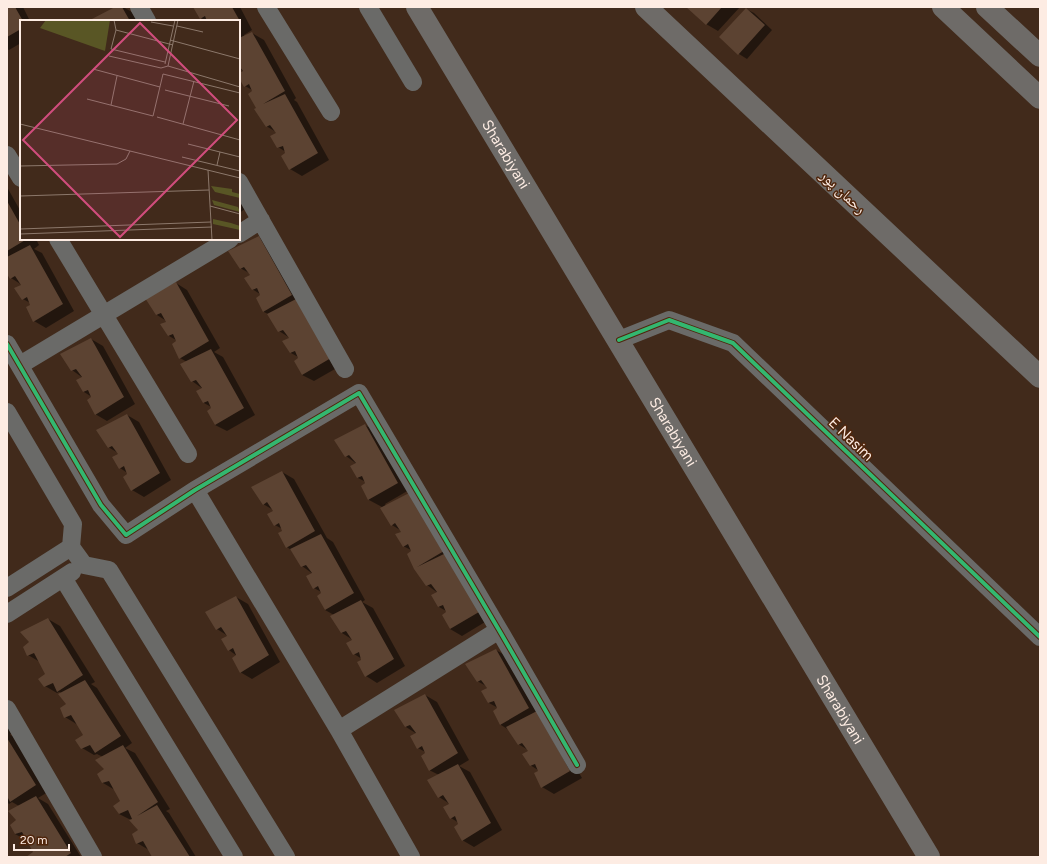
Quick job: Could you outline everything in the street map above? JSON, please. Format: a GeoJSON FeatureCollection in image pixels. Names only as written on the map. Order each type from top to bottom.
{"type":"FeatureCollection","features":[{"type":"Feature","properties":{"kind":"main road","name":"Sharabiyani"},"geometry":{"type":"LineString","coordinates":[[417,7],[619,340],[929,857]]}},
{"type":"Feature","properties":{"kind":"main road","name":"رحمان پور"},"geometry":{"type":"LineString","coordinates":[[646,7],[1040,377]]}},
{"type":"Feature","properties":{"kind":"main road"},"geometry":{"type":"LineString","coordinates":[[943,7],[1040,98]]}},
{"type":"Feature","properties":{"kind":"main road"},"geometry":{"type":"LineString","coordinates":[[987,7],[1040,56]]}},
{"type":"Feature","properties":{"kind":"street"},"geometry":{"type":"LineString","coordinates":[[139,7],[146,20]]}},
{"type":"Feature","properties":{"kind":"street"},"geometry":{"type":"LineString","coordinates":[[266,7],[331,112]]}},
{"type":"Feature","properties":{"kind":"street"},"geometry":{"type":"LineString","coordinates":[[368,7],[413,82]]}},
{"type":"Feature","properties":{"kind":"street"},"geometry":{"type":"LineString","coordinates":[[7,155],[20,176]]}},
{"type":"Feature","properties":{"kind":"street"},"geometry":{"type":"LineString","coordinates":[[240,184],[345,369]]}},
{"type":"Feature","properties":{"kind":"street"},"geometry":{"type":"LineString","coordinates":[[240,233],[261,220]]}},
{"type":"Feature","properties":{"kind":"street"},"geometry":{"type":"LineString","coordinates":[[59,240],[188,454]]}},
{"type":"Feature","properties":{"kind":"street"},"geometry":{"type":"LineString","coordinates":[[20,365],[228,240]]}},
{"type":"Feature","properties":{"kind":"street","name":"E Nasim"},"geometry":{"type":"LineString","coordinates":[[619,340],[669,320],[733,342],[1040,636]]}},
{"type":"Feature","properties":{"kind":"street"},"geometry":{"type":"LineString","coordinates":[[7,344],[101,505],[126,535],[195,490],[359,393],[577,765]]}},
{"type":"Feature","properties":{"kind":"street"},"geometry":{"type":"LineString","coordinates":[[7,412],[73,524],[71,547],[84,565],[109,570],[286,857]]}},
{"type":"Feature","properties":{"kind":"street"},"geometry":{"type":"LineString","coordinates":[[195,490],[339,730],[412,857]]}},
{"type":"Feature","properties":{"kind":"street"},"geometry":{"type":"LineString","coordinates":[[7,588],[71,547]]}},
{"type":"Feature","properties":{"kind":"street"},"geometry":{"type":"LineString","coordinates":[[7,614],[84,565]]}},
{"type":"Feature","properties":{"kind":"street"},"geometry":{"type":"LineString","coordinates":[[63,578],[234,857]]}},
{"type":"Feature","properties":{"kind":"street"},"geometry":{"type":"LineString","coordinates":[[339,730],[499,630]]}},
{"type":"Feature","properties":{"kind":"street"},"geometry":{"type":"LineString","coordinates":[[7,709],[93,857]]}},
{"type":"Feature","properties":{"kind":"building"},"geometry":{"type":"Polygon","coordinates":[[[7,7],[15,7],[22,20],[20,20],[20,30],[7,37],[7,7]]]}},
{"type":"Feature","properties":{"kind":"building"},"geometry":{"type":"Polygon","coordinates":[[[115,7],[122,7],[129,20],[90,20],[115,7]]]}},
{"type":"Feature","properties":{"kind":"building"},"geometry":{"type":"Polygon","coordinates":[[[193,7],[232,7],[239,20],[207,20],[205,16],[200,19],[193,7]]]}},
{"type":"Feature","properties":{"kind":"building"},"geometry":{"type":"Polygon","coordinates":[[[686,7],[722,7],[706,25],[686,7]]]}},
{"type":"Feature","properties":{"kind":"building"},"geometry":{"type":"Polygon","coordinates":[[[746,8],[765,25],[738,55],[719,37],[746,8]]]}},
{"type":"Feature","properties":{"kind":"building"},"geometry":{"type":"Polygon","coordinates":[[[252,32],[285,91],[263,104],[285,94],[318,153],[289,170],[281,156],[285,153],[283,146],[277,148],[270,136],[276,133],[270,125],[266,127],[254,109],[256,108],[248,94],[252,91],[249,84],[244,87],[240,80],[240,72],[243,71],[240,67],[240,38],[252,32]]]}},
{"type":"Feature","properties":{"kind":"building"},"geometry":{"type":"Polygon","coordinates":[[[7,201],[20,224],[20,240],[25,240],[7,251],[7,201]]]}},
{"type":"Feature","properties":{"kind":"building"},"geometry":{"type":"Polygon","coordinates":[[[259,236],[292,295],[263,312],[256,298],[260,295],[257,288],[252,290],[244,278],[250,275],[244,267],[240,269],[228,251],[259,236]]]}},
{"type":"Feature","properties":{"kind":"building"},"geometry":{"type":"Polygon","coordinates":[[[30,245],[63,304],[33,322],[26,307],[30,305],[27,297],[22,300],[14,288],[21,285],[15,276],[10,279],[7,274],[7,257],[30,245]]]}},
{"type":"Feature","properties":{"kind":"building"},"geometry":{"type":"Polygon","coordinates":[[[176,282],[209,341],[179,359],[172,344],[176,341],[173,334],[168,336],[160,324],[166,322],[161,313],[156,315],[145,298],[176,282]]]}},
{"type":"Feature","properties":{"kind":"building"},"geometry":{"type":"Polygon","coordinates":[[[298,298],[331,358],[302,375],[294,361],[298,358],[295,351],[290,353],[282,341],[289,338],[283,330],[278,332],[267,314],[298,298]]]}},
{"type":"Feature","properties":{"kind":"building"},"geometry":{"type":"Polygon","coordinates":[[[91,338],[124,397],[95,415],[87,400],[91,397],[88,390],[83,392],[76,380],[82,377],[76,369],[71,371],[60,354],[91,338]]]}},
{"type":"Feature","properties":{"kind":"building"},"geometry":{"type":"Polygon","coordinates":[[[211,349],[244,408],[215,425],[207,411],[211,408],[208,401],[203,403],[196,391],[202,388],[196,380],[191,382],[180,364],[211,349]]]}},
{"type":"Feature","properties":{"kind":"building"},"geometry":{"type":"Polygon","coordinates":[[[127,414],[160,473],[131,491],[123,477],[127,474],[124,466],[119,469],[112,457],[118,454],[112,446],[108,448],[96,430],[127,414]]]}},
{"type":"Feature","properties":{"kind":"building"},"geometry":{"type":"Polygon","coordinates":[[[365,424],[398,483],[368,500],[361,486],[365,483],[362,476],[357,478],[350,466],[356,463],[349,455],[345,457],[334,440],[365,424]]]}},
{"type":"Feature","properties":{"kind":"building"},"geometry":{"type":"Polygon","coordinates":[[[282,471],[315,531],[286,548],[278,533],[282,531],[279,523],[274,526],[267,514],[273,511],[267,502],[263,505],[251,487],[282,471]]]}},
{"type":"Feature","properties":{"kind":"building"},"geometry":{"type":"Polygon","coordinates":[[[411,492],[444,551],[417,567],[446,553],[479,612],[450,629],[442,615],[446,612],[443,605],[438,607],[431,595],[437,592],[431,584],[426,586],[414,569],[407,554],[411,551],[408,544],[403,547],[395,534],[401,532],[395,523],[391,526],[380,508],[411,492]]]}},
{"type":"Feature","properties":{"kind":"building"},"geometry":{"type":"Polygon","coordinates":[[[321,534],[354,593],[325,610],[317,596],[321,593],[318,586],[313,589],[306,576],[312,573],[306,565],[301,567],[290,549],[321,534]]]}},
{"type":"Feature","properties":{"kind":"building"},"geometry":{"type":"Polygon","coordinates":[[[236,596],[269,655],[240,673],[232,658],[236,655],[233,648],[228,651],[221,639],[227,636],[221,627],[216,630],[205,612],[236,596]]]}},
{"type":"Feature","properties":{"kind":"building"},"geometry":{"type":"Polygon","coordinates":[[[361,600],[394,659],[365,677],[357,662],[361,660],[359,652],[353,655],[346,643],[352,640],[346,631],[341,633],[330,616],[361,600]]]}},
{"type":"Feature","properties":{"kind":"building"},"geometry":{"type":"Polygon","coordinates":[[[48,618],[83,675],[57,692],[53,683],[44,687],[38,679],[45,674],[34,653],[27,656],[23,647],[29,642],[20,632],[48,618]]]}},
{"type":"Feature","properties":{"kind":"building"},"geometry":{"type":"Polygon","coordinates":[[[496,649],[529,708],[500,725],[493,711],[497,708],[494,701],[488,703],[481,691],[487,688],[481,680],[477,682],[465,664],[496,649]]]}},
{"type":"Feature","properties":{"kind":"building"},"geometry":{"type":"Polygon","coordinates":[[[85,680],[121,736],[95,753],[90,745],[81,749],[75,740],[83,735],[71,715],[64,718],[60,708],[66,704],[58,694],[85,680]]]}},
{"type":"Feature","properties":{"kind":"building"},"geometry":{"type":"Polygon","coordinates":[[[425,694],[458,753],[429,771],[421,756],[425,753],[422,746],[417,749],[410,736],[416,733],[410,725],[405,727],[394,710],[425,694]]]}},
{"type":"Feature","properties":{"kind":"building"},"geometry":{"type":"Polygon","coordinates":[[[537,711],[570,771],[541,788],[534,773],[538,771],[535,764],[530,766],[522,754],[528,751],[522,743],[518,745],[506,727],[537,711]]]}},
{"type":"Feature","properties":{"kind":"building"},"geometry":{"type":"Polygon","coordinates":[[[7,738],[36,785],[10,802],[7,796],[7,738]]]}},
{"type":"Feature","properties":{"kind":"building"},"geometry":{"type":"Polygon","coordinates":[[[123,745],[158,802],[137,816],[157,805],[190,857],[152,857],[143,841],[136,844],[132,834],[138,830],[129,820],[132,819],[128,810],[119,814],[113,806],[120,801],[109,781],[102,783],[97,774],[104,769],[95,760],[123,745]]]}},
{"type":"Feature","properties":{"kind":"building"},"geometry":{"type":"Polygon","coordinates":[[[458,764],[491,823],[462,841],[454,827],[458,824],[455,816],[450,819],[443,807],[449,804],[443,795],[438,798],[427,780],[458,764]]]}},
{"type":"Feature","properties":{"kind":"building"},"geometry":{"type":"Polygon","coordinates":[[[36,796],[71,853],[65,857],[26,857],[33,852],[22,832],[15,834],[10,825],[16,820],[8,811],[36,796]]]}},
{"type":"Feature","properties":{"kind":"cycle path"},"geometry":{"type":"LineString","coordinates":[[619,340],[669,320],[733,343],[1040,637]]}},
{"type":"Feature","properties":{"kind":"cycle path"},"geometry":{"type":"LineString","coordinates":[[7,344],[101,505],[126,535],[195,490],[359,393],[577,765]]}}]}
